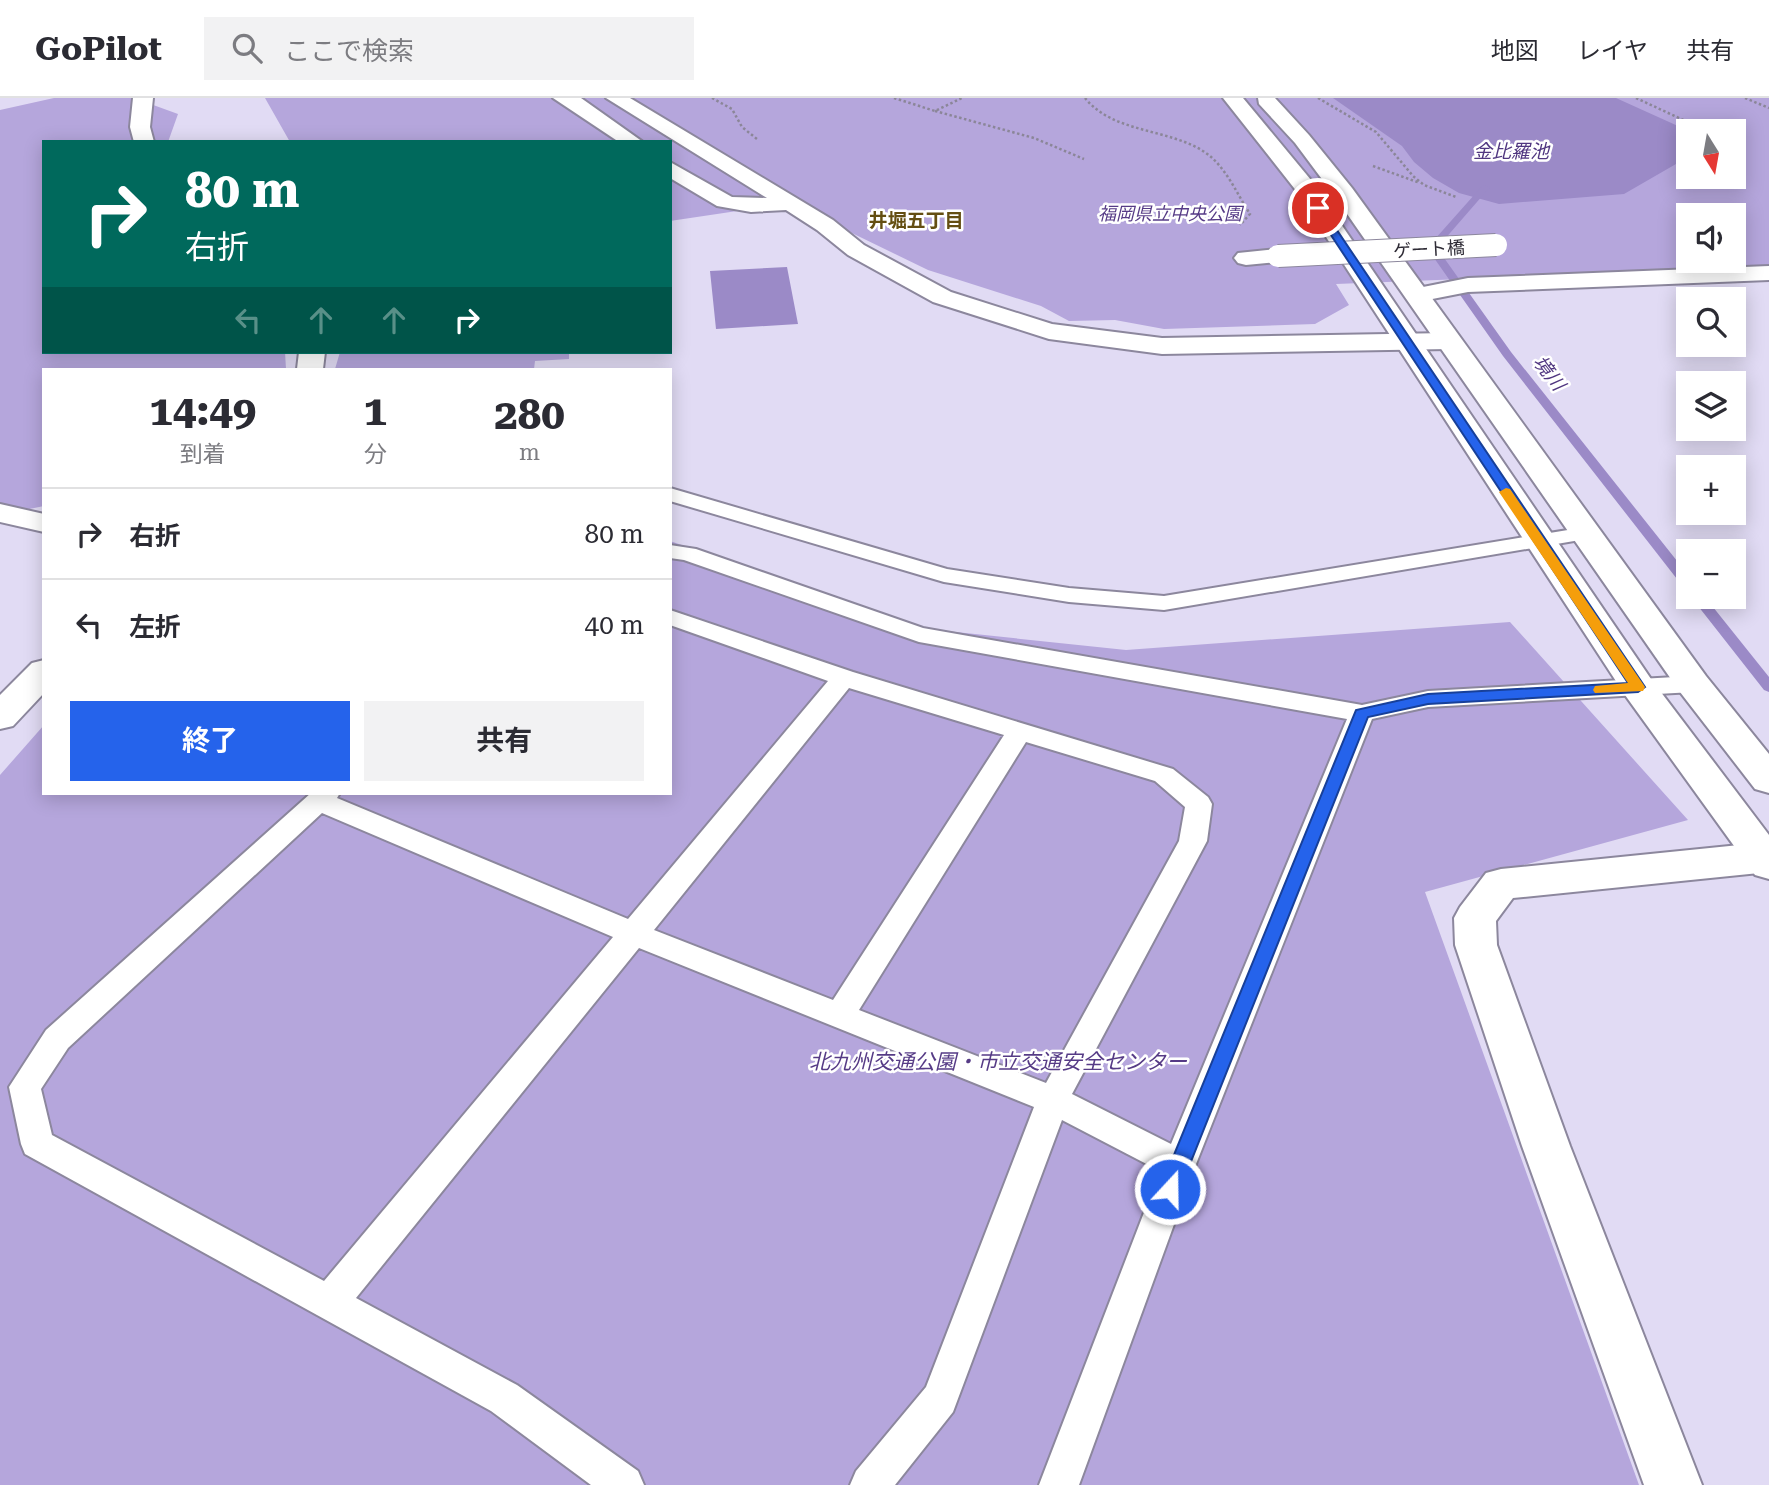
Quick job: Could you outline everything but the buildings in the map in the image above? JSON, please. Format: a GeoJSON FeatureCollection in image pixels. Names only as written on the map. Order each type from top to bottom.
{"type":"FeatureCollection","features":[{"type":"Feature","properties":{"kind":"street"},"geometry":{"type":"LineString","coordinates":[[143,98],[140,127],[143,140]]}},
{"type":"Feature","properties":{"kind":"street"},"geometry":{"type":"LineString","coordinates":[[562,98],[571,100],[630,140]]}},
{"type":"Feature","properties":{"kind":"street"},"geometry":{"type":"LineString","coordinates":[[616,98],[825,225],[856,250],[942,297],[1049,331],[1162,346],[1448,341]]}},
{"type":"Feature","properties":{"kind":"street"},"geometry":{"type":"LineString","coordinates":[[1233,98],[1303,185],[1538,541],[1638,687],[1767,860]]}},
{"type":"Feature","properties":{"kind":"street"},"geometry":{"type":"LineString","coordinates":[[1265,98],[1302,139],[1344,193],[1693,684],[1769,780]]}},
{"type":"Feature","properties":{"kind":"street"},"geometry":{"type":"LineString","coordinates":[[672,169],[719,202],[748,207],[790,203]]}},
{"type":"Feature","properties":{"kind":"street","name":"ゲート橋"},"geometry":{"type":"LineString","coordinates":[[1246,258],[1496,245]]}},
{"type":"Feature","properties":{"kind":"street"},"geometry":{"type":"LineString","coordinates":[[1417,295],[1468,285],[1769,273]]}},
{"type":"Feature","properties":{"kind":"street"},"geometry":{"type":"LineString","coordinates":[[0,513],[42,523]]}},
{"type":"Feature","properties":{"kind":"street"},"geometry":{"type":"LineString","coordinates":[[0,717],[42,673]]}},
{"type":"Feature","properties":{"kind":"street"},"geometry":{"type":"LineString","coordinates":[[1673,1485],[1546,1146],[1476,945],[1475,918],[1501,884],[1767,860]]}},
{"type":"Feature","properties":{"kind":"lane"},"geometry":{"type":"LineString","coordinates":[[672,495],[944,575],[1069,595],[1164,603],[1586,533]]}},
{"type":"Feature","properties":{"kind":"lane"},"geometry":{"type":"LineString","coordinates":[[672,551],[688,554],[919,635],[1362,713],[1428,699],[1693,684]]}},
{"type":"Feature","properties":{"kind":"lane"},"geometry":{"type":"LineString","coordinates":[[672,618],[844,678],[1164,775],[1199,804],[1193,841],[1053,1100],[940,1399],[870,1485]]}},
{"type":"Feature","properties":{"kind":"lane"},"geometry":{"type":"LineString","coordinates":[[330,1301],[844,678]]}},
{"type":"Feature","properties":{"kind":"lane"},"geometry":{"type":"LineString","coordinates":[[1059,1485],[1180,1164],[1362,713]]}},
{"type":"Feature","properties":{"kind":"lane"},"geometry":{"type":"LineString","coordinates":[[839,1016],[1020,731]]}},
{"type":"Feature","properties":{"kind":"lane"},"geometry":{"type":"LineString","coordinates":[[624,1485],[504,1398],[37,1144],[25,1087],[58,1039],[323,797],[634,934],[1053,1100],[1180,1164]]}},
{"type":"Feature","properties":{"kind":"path"},"geometry":{"type":"LineString","coordinates":[[894,98],[1034,138],[1084,159]]}},
{"type":"Feature","properties":{"kind":"path"},"geometry":{"type":"LineString","coordinates":[[935,111],[962,98]]}},
{"type":"Feature","properties":{"kind":"path"},"geometry":{"type":"LineString","coordinates":[[1085,98],[1088,105],[1112,119],[1185,140],[1209,155],[1250,215],[1228,238],[1246,258]]}},
{"type":"Feature","properties":{"kind":"path"},"geometry":{"type":"LineString","coordinates":[[1318,98],[1376,132],[1413,176],[1424,185],[1456,197]]}},
{"type":"Feature","properties":{"kind":"path"},"geometry":{"type":"LineString","coordinates":[[1636,98],[1681,119]]}},
{"type":"Feature","properties":{"kind":"path"},"geometry":{"type":"LineString","coordinates":[[1745,98],[1769,108]]}},
{"type":"Feature","properties":{"kind":"green space"},"geometry":{"type":"Polygon","coordinates":[[[54,98],[134,98],[178,114],[169,140],[42,140],[42,354],[285,354],[286,368],[42,368],[42,506],[0,515],[0,110],[54,98]]]}},
{"type":"Feature","properties":{"kind":"green space","name":"福岡県立中央公園"},"geometry":{"type":"Polygon","coordinates":[[[265,98],[1769,98],[1769,267],[1746,268],[1746,203],[1676,203],[1676,271],[1336,284],[1349,305],[1315,324],[1164,329],[1115,320],[1069,321],[1041,306],[928,270],[790,203],[672,221],[672,140],[289,140],[265,98]]]}},
{"type":"Feature","properties":{"kind":"green space"},"geometry":{"type":"Polygon","coordinates":[[[339,354],[569,354],[569,359],[535,361],[534,368],[335,368],[339,354]]]}},
{"type":"Feature","properties":{"kind":"green space","name":"北九州交通公園・市立交通安全センター"},"geometry":{"type":"Polygon","coordinates":[[[672,542],[927,629],[1126,650],[1510,622],[1688,820],[1425,892],[1639,1485],[0,1485],[0,775],[42,727],[42,795],[672,795],[672,542]]]}},
{"type":"Feature","properties":{"kind":"water","name":"金比羅池"},"geometry":{"type":"Polygon","coordinates":[[[1333,98],[1616,98],[1676,125],[1676,164],[1624,194],[1499,204],[1459,193],[1433,178],[1414,162],[1402,146],[1333,98]]]}},
{"type":"Feature","properties":{"kind":"water"},"geometry":{"type":"Polygon","coordinates":[[[787,267],[798,324],[716,329],[710,271],[787,267]]]}},
{"type":"Feature","properties":{"kind":"waterway","name":"境川"},"geometry":{"type":"LineString","coordinates":[[1486,187],[1432,248],[1507,354],[1676,568]]}},
{"type":"Feature","properties":{"kind":"waterway","name":"境川"},"geometry":{"type":"LineString","coordinates":[[1707,609],[1769,687]]}},
{"type":"Feature","properties":{"kind":"slow traffic"},"geometry":{"type":"LineString","coordinates":[[1506,492],[1638,687],[1601,690]]}},
{"type":"Feature","properties":{"kind":"district","name":"井堀五丁目"},"geometry":{"type":"Point","coordinates":[916,220]}},
{"type":"Feature","properties":{"kind":"route"},"geometry":{"type":"LineString","coordinates":[[1170,1189],[1362,713],[1428,699],[1638,687],[1318,208]]}}]}
